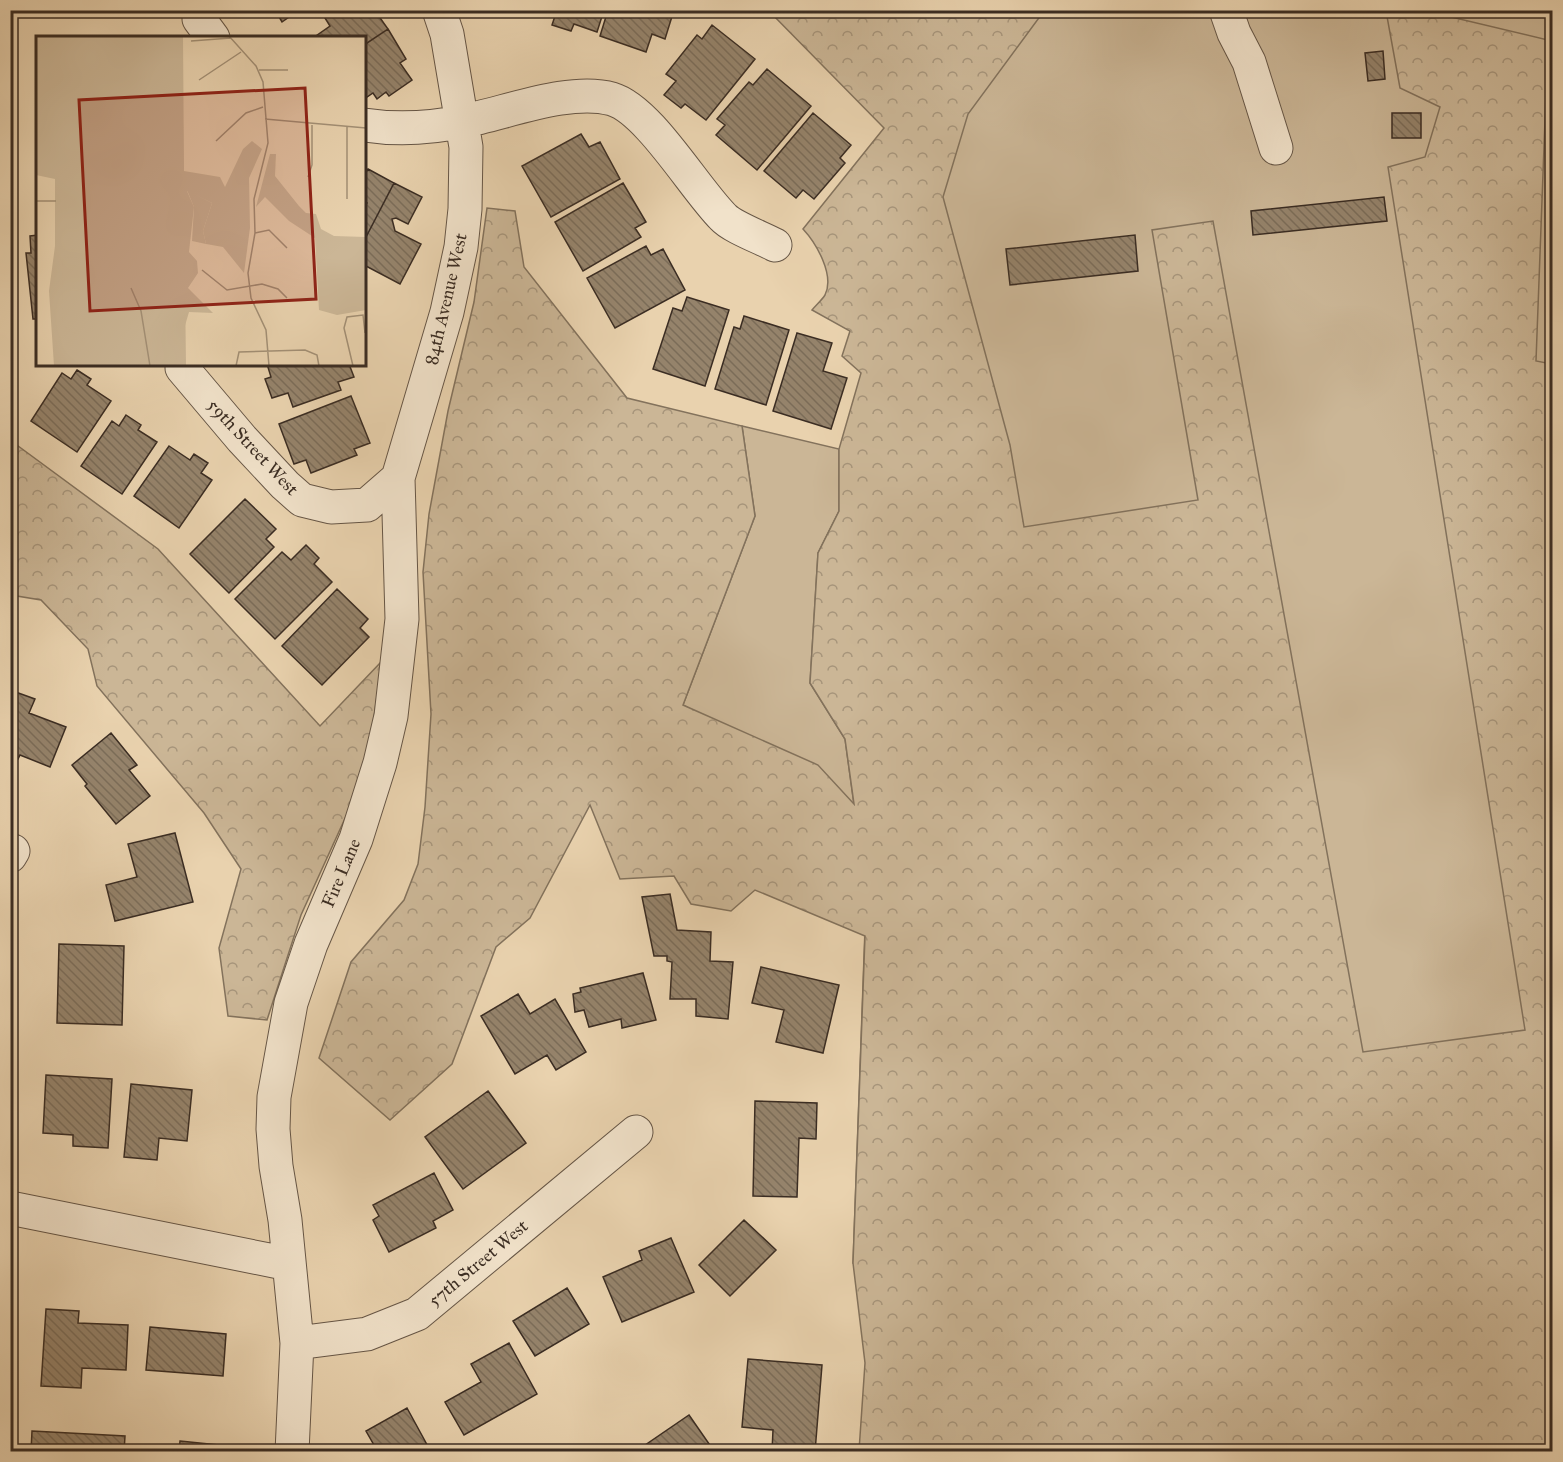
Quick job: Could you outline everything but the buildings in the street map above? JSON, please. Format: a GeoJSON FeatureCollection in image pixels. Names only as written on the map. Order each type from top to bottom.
{"type":"FeatureCollection","features":[{"type":"Feature","properties":{"kind":"street","name":"84th Avenue West"},"geometry":{"type":"LineString","coordinates":[[398,478],[447,312],[461,247],[466,147],[447,34],[440,10]]}},
{"type":"Feature","properties":{"kind":"street"},"geometry":{"type":"LineString","coordinates":[[1226,10],[1234,33],[1249,62],[1276,148]]}},
{"type":"Feature","properties":{"kind":"street"},"geometry":{"type":"LineString","coordinates":[[366,125],[415,128],[462,122],[542,102],[573,97],[612,99],[634,111],[642,119],[724,219],[775,245]]}},
{"type":"Feature","properties":{"kind":"street","name":"59th Street West"},"geometry":{"type":"LineString","coordinates":[[182,368],[242,439],[302,500],[331,507],[367,505],[398,478]]}},
{"type":"Feature","properties":{"kind":"street","name":"Fire Lane"},"geometry":{"type":"LineString","coordinates":[[292,1452],[297,1343],[276,1166],[273,1130],[274,1097],[291,1003],[310,944],[356,839],[380,763],[391,716],[402,619],[398,478]]}},
{"type":"Feature","properties":{"kind":"street","name":"57th Street West"},"geometry":{"type":"LineString","coordinates":[[297,1343],[367,1334],[417,1314],[636,1132]]}},
{"type":"Feature","properties":{"kind":"street"},"geometry":{"type":"LineString","coordinates":[[10,1208],[289,1264]]}},
{"type":"Feature","properties":{"kind":"green space"},"geometry":{"type":"Polygon","coordinates":[[[768,10],[1044,11],[968,114],[943,197],[1010,445],[1024,527],[1198,500],[1152,230],[1213,221],[1363,1052],[1525,1030],[1388,167],[1425,157],[1440,107],[1400,88],[1386,11],[1426,11],[1548,40],[1536,361],[1552,364],[1552,1451],[859,1451],[865,1363],[853,1263],[865,936],[755,890],[731,911],[691,904],[674,876],[620,879],[590,805],[530,918],[496,947],[452,1064],[390,1120],[319,1058],[351,962],[404,900],[418,864],[425,807],[431,714],[423,572],[429,514],[448,411],[474,302],[487,208],[515,211],[524,267],[627,398],[742,426],[755,516],[683,705],[818,765],[854,804],[845,739],[810,683],[818,553],[839,511],[839,449],[861,373],[842,356],[850,331],[812,310],[825,295],[828,278],[823,260],[803,229],[884,128],[768,10]]]}},
{"type":"Feature","properties":{"kind":"green space"},"geometry":{"type":"Polygon","coordinates":[[[898,11],[1552,11],[1552,1291],[853,1263],[898,11]]]}},
{"type":"Feature","properties":{"kind":"green space"},"geometry":{"type":"Polygon","coordinates":[[[742,426],[839,449],[839,511],[818,553],[810,683],[845,739],[854,805],[683,705],[755,516],[742,426]]]}},
{"type":"Feature","properties":{"kind":"green space"},"geometry":{"type":"Polygon","coordinates":[[[10,440],[158,549],[320,726],[382,661],[371,738],[347,814],[301,915],[267,1020],[228,1016],[219,948],[241,869],[204,813],[97,686],[88,649],[41,600],[11,595],[10,440]]]}}]}
